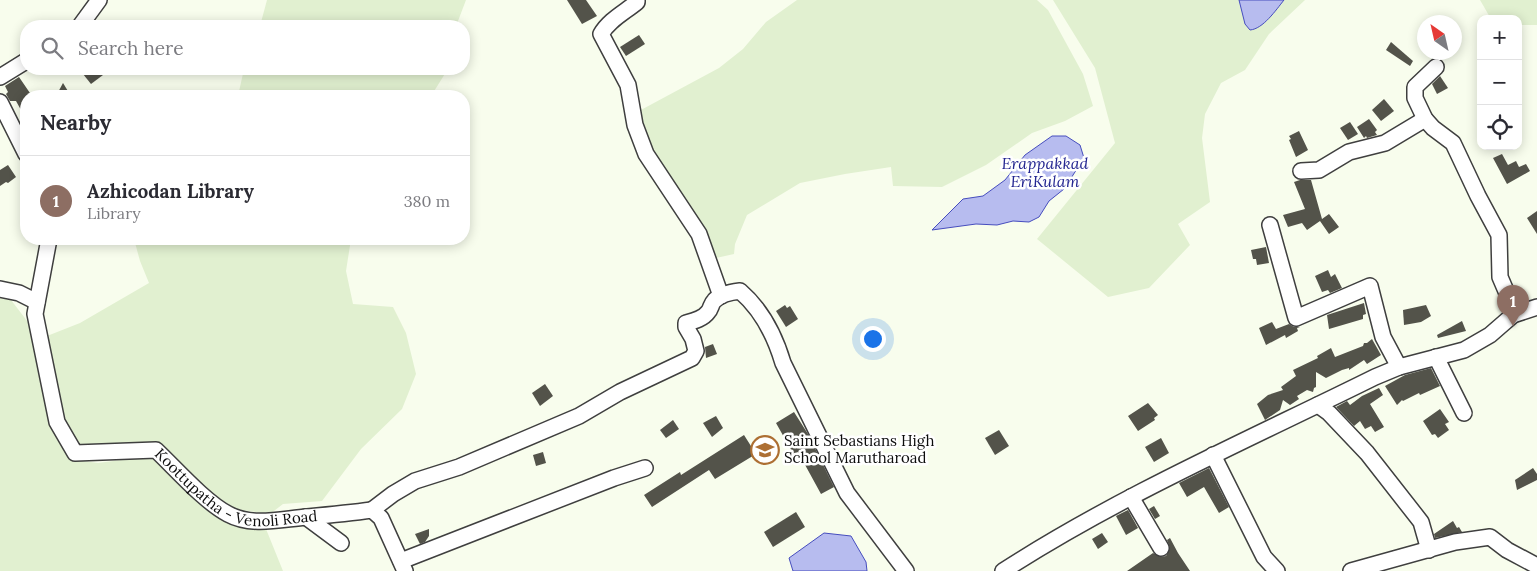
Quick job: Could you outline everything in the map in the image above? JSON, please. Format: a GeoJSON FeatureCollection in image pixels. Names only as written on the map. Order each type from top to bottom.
{"type":"FeatureCollection","features":[{"type":"Feature","properties":{"kind":"street"},"geometry":{"type":"LineString","coordinates":[[84,20],[99,0]]}},
{"type":"Feature","properties":{"kind":"street"},"geometry":{"type":"LineString","coordinates":[[637,0],[637,2],[606,26],[601,34],[628,85],[635,125],[646,154],[699,234],[721,296]]}},
{"type":"Feature","properties":{"kind":"street"},"geometry":{"type":"LineString","coordinates":[[0,78],[20,65]]}},
{"type":"Feature","properties":{"kind":"street"},"geometry":{"type":"LineString","coordinates":[[1436,67],[1415,87],[1415,98],[1425,118],[1433,128],[1453,143],[1499,235],[1500,277],[1512,305],[1513,315]]}},
{"type":"Feature","properties":{"kind":"street"},"geometry":{"type":"LineString","coordinates":[[0,102],[20,142]]}},
{"type":"Feature","properties":{"kind":"street"},"geometry":{"type":"LineString","coordinates":[[1301,170],[1319,170],[1349,152],[1385,143],[1425,118]]}},
{"type":"Feature","properties":{"kind":"street"},"geometry":{"type":"LineString","coordinates":[[1270,225],[1296,318],[1370,286],[1383,336],[1399,367]]}},
{"type":"Feature","properties":{"kind":"street","name":"Koottupatha - Venoli Road"},"geometry":{"type":"LineString","coordinates":[[48,245],[35,314],[57,422],[75,454],[156,450],[206,497],[227,514],[239,519],[254,521],[372,510]]}},
{"type":"Feature","properties":{"kind":"street"},"geometry":{"type":"LineString","coordinates":[[0,289],[19,293],[37,302]]}},
{"type":"Feature","properties":{"kind":"street"},"geometry":{"type":"LineString","coordinates":[[645,468],[614,478],[403,566],[381,518],[372,510],[393,494],[415,481],[458,467],[579,416],[620,392],[692,358],[696,351],[686,324],[708,314],[714,301],[721,296],[729,292],[740,291],[754,303],[777,342],[783,363],[847,493],[906,571]]}},
{"type":"Feature","properties":{"kind":"street"},"geometry":{"type":"LineString","coordinates":[[1003,571],[1026,556],[1162,480],[1375,377],[1399,367],[1464,350],[1490,335],[1513,315],[1537,307]]}},
{"type":"Feature","properties":{"kind":"street"},"geometry":{"type":"LineString","coordinates":[[1436,358],[1464,412]]}},
{"type":"Feature","properties":{"kind":"street"},"geometry":{"type":"LineString","coordinates":[[1318,405],[1329,413],[1367,453],[1421,522],[1429,550]]}},
{"type":"Feature","properties":{"kind":"street"},"geometry":{"type":"LineString","coordinates":[[1214,455],[1264,557],[1277,571]]}},
{"type":"Feature","properties":{"kind":"street"},"geometry":{"type":"LineString","coordinates":[[1131,497],[1161,548]]}},
{"type":"Feature","properties":{"kind":"street"},"geometry":{"type":"LineString","coordinates":[[306,517],[341,543]]}},
{"type":"Feature","properties":{"kind":"street"},"geometry":{"type":"LineString","coordinates":[[1350,571],[1455,542],[1490,537],[1507,550],[1537,566]]}},
{"type":"Feature","properties":{"kind":"green space"},"geometry":{"type":"Polygon","coordinates":[[[267,0],[466,0],[458,20],[262,20],[267,0]]]}},
{"type":"Feature","properties":{"kind":"green space"},"geometry":{"type":"Polygon","coordinates":[[[797,0],[1037,0],[1048,10],[1083,74],[1093,106],[1065,121],[1032,133],[986,165],[942,187],[893,186],[891,167],[800,183],[747,215],[735,244],[734,254],[716,258],[699,221],[642,136],[639,111],[719,68],[743,49],[766,22],[797,0]]]}},
{"type":"Feature","properties":{"kind":"green space"},"geometry":{"type":"Polygon","coordinates":[[[1053,0],[1305,0],[1269,34],[1245,70],[1221,83],[1205,114],[1202,138],[1210,202],[1178,224],[1190,245],[1149,288],[1108,297],[1037,239],[1115,143],[1095,68],[1053,0]]]}},
{"type":"Feature","properties":{"kind":"green space"},"geometry":{"type":"Polygon","coordinates":[[[1480,0],[1537,0],[1537,25],[1522,25],[1522,15],[1489,15],[1480,0]]]}},
{"type":"Feature","properties":{"kind":"green space"},"geometry":{"type":"Polygon","coordinates":[[[243,75],[444,75],[435,90],[239,90],[243,75]]]}},
{"type":"Feature","properties":{"kind":"green space"},"geometry":{"type":"Polygon","coordinates":[[[136,245],[350,245],[346,271],[353,304],[393,307],[406,333],[416,374],[402,409],[361,449],[322,501],[283,504],[270,514],[234,509],[209,490],[174,457],[121,448],[74,445],[62,410],[47,336],[80,323],[149,283],[136,245]]]}},
{"type":"Feature","properties":{"kind":"green space"},"geometry":{"type":"Polygon","coordinates":[[[0,298],[11,300],[31,326],[53,427],[69,459],[98,463],[151,456],[226,521],[266,529],[283,571],[0,571],[0,298]]]}},
{"type":"Feature","properties":{"kind":"water"},"geometry":{"type":"Polygon","coordinates":[[[1239,0],[1284,0],[1264,23],[1250,30],[1245,24],[1239,0]]]}},
{"type":"Feature","properties":{"kind":"water","name":"Erappakkad EriKulam"},"geometry":{"type":"Polygon","coordinates":[[[1052,136],[1066,136],[1080,145],[1084,158],[1064,189],[1049,201],[1039,217],[1029,222],[1013,221],[997,225],[976,224],[932,230],[963,199],[983,196],[1005,180],[1025,155],[1052,136]]]}},
{"type":"Feature","properties":{"kind":"water"},"geometry":{"type":"Polygon","coordinates":[[[824,533],[851,536],[866,562],[867,571],[793,571],[789,558],[824,533]]]}},
{"type":"Feature","properties":{"kind":"building"},"geometry":{"type":"Polygon","coordinates":[[[567,0],[586,0],[597,16],[582,24],[567,0]]]}},
{"type":"Feature","properties":{"kind":"building"},"geometry":{"type":"Polygon","coordinates":[[[639,35],[645,44],[626,56],[620,47],[639,35]]]}},
{"type":"Feature","properties":{"kind":"building"},"geometry":{"type":"Polygon","coordinates":[[[1391,42],[1413,61],[1410,66],[1386,50],[1391,42]]]}},
{"type":"Feature","properties":{"kind":"building"},"geometry":{"type":"Polygon","coordinates":[[[84,75],[103,75],[91,84],[84,75]]]}},
{"type":"Feature","properties":{"kind":"building"},"geometry":{"type":"Polygon","coordinates":[[[1440,76],[1448,88],[1437,94],[1432,84],[1440,76]]]}},
{"type":"Feature","properties":{"kind":"building"},"geometry":{"type":"Polygon","coordinates":[[[19,77],[28,90],[20,90],[20,108],[16,101],[10,101],[6,94],[8,92],[5,86],[19,77]]]}},
{"type":"Feature","properties":{"kind":"building"},"geometry":{"type":"Polygon","coordinates":[[[63,83],[67,90],[59,90],[63,83]]]}},
{"type":"Feature","properties":{"kind":"building"},"geometry":{"type":"Polygon","coordinates":[[[1384,99],[1394,111],[1381,121],[1372,110],[1384,99]]]}},
{"type":"Feature","properties":{"kind":"building"},"geometry":{"type":"Polygon","coordinates":[[[1369,119],[1377,130],[1375,132],[1377,135],[1364,138],[1357,127],[1369,119]]]}},
{"type":"Feature","properties":{"kind":"building"},"geometry":{"type":"Polygon","coordinates":[[[1350,122],[1358,134],[1348,140],[1340,128],[1350,122]]]}},
{"type":"Feature","properties":{"kind":"building"},"geometry":{"type":"Polygon","coordinates":[[[1299,131],[1308,150],[1296,157],[1289,136],[1299,131]]]}},
{"type":"Feature","properties":{"kind":"building"},"geometry":{"type":"Polygon","coordinates":[[[1502,154],[1508,165],[1516,161],[1519,167],[1526,164],[1530,171],[1507,184],[1493,158],[1502,154]]]}},
{"type":"Feature","properties":{"kind":"building"},"geometry":{"type":"Polygon","coordinates":[[[8,165],[16,177],[0,186],[0,170],[8,165]]]}},
{"type":"Feature","properties":{"kind":"building"},"geometry":{"type":"Polygon","coordinates":[[[1311,180],[1322,219],[1329,214],[1339,227],[1329,234],[1320,221],[1307,230],[1302,223],[1288,227],[1283,215],[1305,209],[1294,182],[1311,180]]]}},
{"type":"Feature","properties":{"kind":"building"},"geometry":{"type":"Polygon","coordinates":[[[1537,211],[1537,234],[1527,218],[1537,211]]]}},
{"type":"Feature","properties":{"kind":"building"},"geometry":{"type":"Polygon","coordinates":[[[1266,247],[1269,263],[1257,265],[1251,250],[1266,247]]]}},
{"type":"Feature","properties":{"kind":"building"},"geometry":{"type":"Polygon","coordinates":[[[1328,270],[1331,277],[1335,274],[1342,288],[1330,293],[1328,290],[1322,292],[1315,276],[1328,270]]]}},
{"type":"Feature","properties":{"kind":"building"},"geometry":{"type":"Polygon","coordinates":[[[1364,303],[1366,314],[1363,315],[1363,319],[1329,329],[1327,315],[1364,303]]]}},
{"type":"Feature","properties":{"kind":"building"},"geometry":{"type":"Polygon","coordinates":[[[785,305],[787,308],[790,306],[798,319],[786,327],[776,311],[785,305]]]}},
{"type":"Feature","properties":{"kind":"building"},"geometry":{"type":"Polygon","coordinates":[[[1426,305],[1431,316],[1421,322],[1404,325],[1403,310],[1426,305]]]}},
{"type":"Feature","properties":{"kind":"building"},"geometry":{"type":"Polygon","coordinates":[[[1462,321],[1466,331],[1438,338],[1437,335],[1462,321]]]}},
{"type":"Feature","properties":{"kind":"building"},"geometry":{"type":"Polygon","coordinates":[[[1272,322],[1276,329],[1289,324],[1294,327],[1300,327],[1297,328],[1298,331],[1286,338],[1285,335],[1266,345],[1259,328],[1272,322]]]}},
{"type":"Feature","properties":{"kind":"building"},"geometry":{"type":"Polygon","coordinates":[[[1372,339],[1381,355],[1367,364],[1364,360],[1349,370],[1349,368],[1342,370],[1326,378],[1316,372],[1316,387],[1313,392],[1307,390],[1297,396],[1299,399],[1290,405],[1283,400],[1280,410],[1265,420],[1257,404],[1268,395],[1283,390],[1281,387],[1296,376],[1293,370],[1318,358],[1317,356],[1331,348],[1335,357],[1363,346],[1364,343],[1372,339]]]}},
{"type":"Feature","properties":{"kind":"building"},"geometry":{"type":"Polygon","coordinates":[[[713,344],[717,354],[706,358],[705,347],[713,344]]]}},
{"type":"Feature","properties":{"kind":"building"},"geometry":{"type":"Polygon","coordinates":[[[1431,368],[1440,386],[1420,395],[1419,393],[1402,400],[1397,405],[1385,386],[1405,375],[1431,368]]]}},
{"type":"Feature","properties":{"kind":"building"},"geometry":{"type":"Polygon","coordinates":[[[545,384],[553,396],[540,406],[532,393],[545,384]]]}},
{"type":"Feature","properties":{"kind":"building"},"geometry":{"type":"Polygon","coordinates":[[[1379,388],[1383,395],[1370,404],[1384,427],[1375,432],[1371,426],[1365,429],[1360,421],[1354,426],[1336,407],[1347,401],[1350,405],[1362,396],[1379,388]]]}},
{"type":"Feature","properties":{"kind":"building"},"geometry":{"type":"Polygon","coordinates":[[[1148,403],[1158,415],[1154,418],[1155,420],[1138,431],[1128,416],[1148,403]]]}},
{"type":"Feature","properties":{"kind":"building"},"geometry":{"type":"Polygon","coordinates":[[[1440,409],[1449,422],[1445,424],[1449,430],[1438,438],[1435,434],[1432,435],[1423,421],[1440,409]]]}},
{"type":"Feature","properties":{"kind":"building"},"geometry":{"type":"Polygon","coordinates":[[[794,412],[808,434],[834,487],[821,494],[798,452],[794,455],[776,423],[794,412]]]}},
{"type":"Feature","properties":{"kind":"building"},"geometry":{"type":"Polygon","coordinates":[[[716,416],[723,428],[712,437],[703,423],[716,416]]]}},
{"type":"Feature","properties":{"kind":"building"},"geometry":{"type":"Polygon","coordinates":[[[673,420],[679,429],[666,438],[660,430],[673,420]]]}},
{"type":"Feature","properties":{"kind":"building"},"geometry":{"type":"Polygon","coordinates":[[[999,430],[1009,446],[995,455],[985,438],[999,430]]]}},
{"type":"Feature","properties":{"kind":"building"},"geometry":{"type":"Polygon","coordinates":[[[744,435],[756,454],[715,479],[709,470],[652,507],[644,495],[680,472],[681,475],[744,435]]]}},
{"type":"Feature","properties":{"kind":"building"},"geometry":{"type":"Polygon","coordinates":[[[1161,438],[1169,453],[1154,462],[1145,447],[1161,438]]]}},
{"type":"Feature","properties":{"kind":"building"},"geometry":{"type":"Polygon","coordinates":[[[543,452],[546,463],[536,466],[533,455],[543,452]]]}},
{"type":"Feature","properties":{"kind":"building"},"geometry":{"type":"Polygon","coordinates":[[[1209,468],[1229,507],[1219,513],[1204,487],[1187,497],[1179,483],[1209,468]]]}},
{"type":"Feature","properties":{"kind":"building"},"geometry":{"type":"Polygon","coordinates":[[[1533,468],[1537,474],[1537,480],[1517,490],[1515,480],[1533,468]]]}},
{"type":"Feature","properties":{"kind":"building"},"geometry":{"type":"Polygon","coordinates":[[[1154,506],[1160,516],[1155,519],[1149,509],[1154,506]]]}},
{"type":"Feature","properties":{"kind":"building"},"geometry":{"type":"Polygon","coordinates":[[[1128,510],[1138,528],[1126,535],[1116,516],[1128,510]]]}},
{"type":"Feature","properties":{"kind":"building"},"geometry":{"type":"Polygon","coordinates":[[[796,512],[805,527],[773,547],[764,532],[796,512]]]}},
{"type":"Feature","properties":{"kind":"building"},"geometry":{"type":"Polygon","coordinates":[[[1453,521],[1462,532],[1435,538],[1434,534],[1453,521]]]}},
{"type":"Feature","properties":{"kind":"building"},"geometry":{"type":"Polygon","coordinates":[[[429,529],[429,536],[425,542],[420,544],[415,534],[429,529]]]}},
{"type":"Feature","properties":{"kind":"building"},"geometry":{"type":"Polygon","coordinates":[[[1102,533],[1108,542],[1098,549],[1092,539],[1102,533]]]}},
{"type":"Feature","properties":{"kind":"building"},"geometry":{"type":"Polygon","coordinates":[[[1170,538],[1190,571],[1127,571],[1153,553],[1161,557],[1166,556],[1170,548],[1167,540],[1170,538]]]}},
{"type":"Feature","properties":{"kind":"place","name":"Azhicodan Library"},"geometry":{"type":"Point","coordinates":[1513,326]}},
{"type":"Feature","properties":{"kind":"place","name":"Saint Sebastians High School Marutharoad"},"geometry":{"type":"Point","coordinates":[765,450]}}]}
